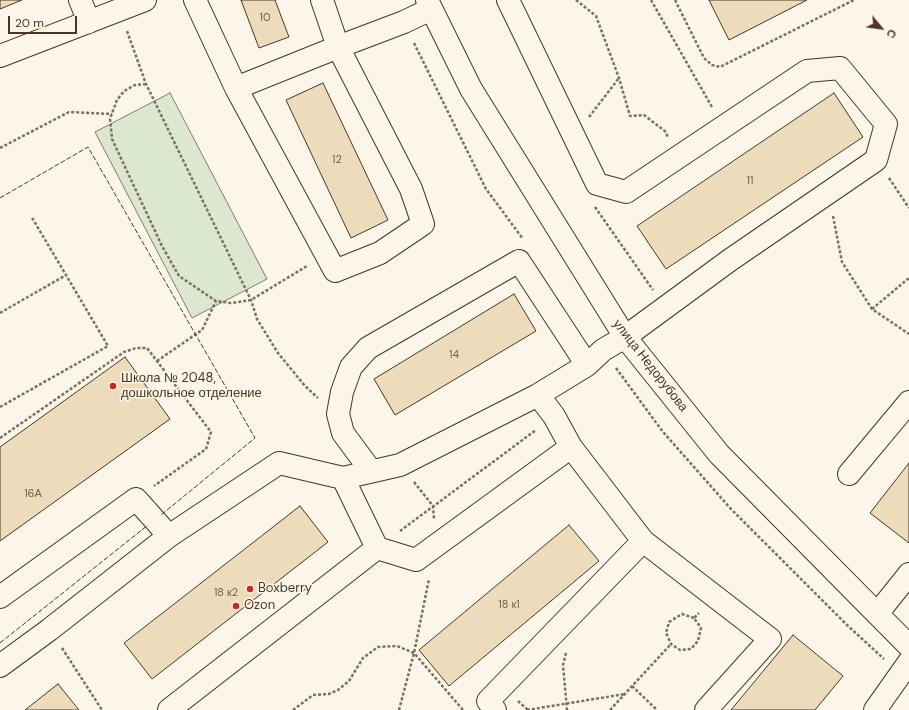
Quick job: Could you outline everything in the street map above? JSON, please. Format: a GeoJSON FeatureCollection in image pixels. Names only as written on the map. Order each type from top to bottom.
{"type":"FeatureCollection","features":[{"type":"Feature","properties":{"kind":"street"},"geometry":{"type":"LineString","coordinates":[[80,0],[89,22]]}},
{"type":"Feature","properties":{"kind":"street"},"geometry":{"type":"LineString","coordinates":[[0,56],[146,0]]}},
{"type":"Feature","properties":{"kind":"street"},"geometry":{"type":"LineString","coordinates":[[195,0],[236,88],[335,271],[380,253],[423,224],[411,189],[338,47],[322,0]]}},
{"type":"Feature","properties":{"kind":"street"},"geometry":{"type":"LineString","coordinates":[[0,666],[49,630],[169,536],[279,463],[343,478],[400,465],[538,395],[587,365],[603,350],[625,337],[730,260],[876,160],[886,124],[840,68],[807,71],[626,192],[597,184],[508,0]]}},
{"type":"Feature","properties":{"kind":"street"},"geometry":{"type":"LineString","coordinates":[[236,88],[404,22],[429,5]]}},
{"type":"Feature","properties":{"kind":"street","name":"улица Недорубова"},"geometry":{"type":"LineString","coordinates":[[429,5],[470,89],[625,337],[719,454],[909,646]]}},
{"type":"Feature","properties":{"kind":"street"},"geometry":{"type":"LineString","coordinates":[[371,471],[343,433],[338,414],[342,392],[351,367],[368,348],[519,261],[587,365]]}},
{"type":"Feature","properties":{"kind":"street"},"geometry":{"type":"LineString","coordinates":[[538,395],[554,416],[571,447],[643,541],[770,639],[706,710]]}},
{"type":"Feature","properties":{"kind":"street"},"geometry":{"type":"LineString","coordinates":[[849,474],[909,402]]}},
{"type":"Feature","properties":{"kind":"street"},"geometry":{"type":"LineString","coordinates":[[343,478],[378,548],[416,560],[571,447]]}},
{"type":"Feature","properties":{"kind":"street"},"geometry":{"type":"LineString","coordinates":[[0,597],[136,499],[169,536]]}},
{"type":"Feature","properties":{"kind":"street"},"geometry":{"type":"LineString","coordinates":[[495,710],[488,701],[643,541]]}},
{"type":"Feature","properties":{"kind":"street"},"geometry":{"type":"LineString","coordinates":[[169,710],[378,548]]}},
{"type":"Feature","properties":{"kind":"street"},"geometry":{"type":"LineString","coordinates":[[877,614],[909,574]]}},
{"type":"Feature","properties":{"kind":"street"},"geometry":{"type":"LineString","coordinates":[[875,710],[909,662]]}},
{"type":"Feature","properties":{"kind":"path"},"geometry":{"type":"LineString","coordinates":[[576,0],[596,16],[619,78],[630,116],[644,115],[666,132],[676,158]]}},
{"type":"Feature","properties":{"kind":"path"},"geometry":{"type":"LineString","coordinates":[[651,0],[723,127]]}},
{"type":"Feature","properties":{"kind":"path"},"geometry":{"type":"LineString","coordinates":[[675,0],[704,58],[712,65],[720,67],[854,0]]}},
{"type":"Feature","properties":{"kind":"path"},"geometry":{"type":"LineString","coordinates":[[119,10],[146,84],[251,300],[258,319],[278,354],[305,386],[320,399],[339,405]]}},
{"type":"Feature","properties":{"kind":"path"},"geometry":{"type":"LineString","coordinates":[[574,137],[619,78]]}},
{"type":"Feature","properties":{"kind":"path"},"geometry":{"type":"LineString","coordinates":[[146,84],[135,84],[124,91],[117,100],[110,119],[112,140],[162,246],[179,276],[216,301],[231,303],[251,300],[327,255]]}},
{"type":"Feature","properties":{"kind":"path"},"geometry":{"type":"LineString","coordinates":[[0,148],[69,112],[112,114]]}},
{"type":"Feature","properties":{"kind":"path"},"geometry":{"type":"LineString","coordinates":[[876,160],[909,208]]}},
{"type":"Feature","properties":{"kind":"path"},"geometry":{"type":"LineString","coordinates":[[832,190],[833,215],[842,262],[872,309],[909,334]]}},
{"type":"Feature","properties":{"kind":"path"},"geometry":{"type":"LineString","coordinates":[[0,407],[108,346],[31,216]]}},
{"type":"Feature","properties":{"kind":"path"},"geometry":{"type":"LineString","coordinates":[[0,313],[66,275]]}},
{"type":"Feature","properties":{"kind":"path"},"geometry":{"type":"LineString","coordinates":[[872,309],[909,278]]}},
{"type":"Feature","properties":{"kind":"path"},"geometry":{"type":"LineString","coordinates":[[157,361],[202,330],[216,301]]}},
{"type":"Feature","properties":{"kind":"path"},"geometry":{"type":"LineString","coordinates":[[0,438],[124,352],[136,348],[147,348],[211,432],[206,449],[136,499]]}},
{"type":"Feature","properties":{"kind":"path"},"geometry":{"type":"LineString","coordinates":[[378,548],[554,416]]}},
{"type":"Feature","properties":{"kind":"path"},"geometry":{"type":"LineString","coordinates":[[694,618],[700,612]]}},
{"type":"Feature","properties":{"kind":"path"},"geometry":{"type":"LineString","coordinates":[[682,614],[694,618],[701,628],[698,641],[691,649],[680,650],[671,644],[666,633],[669,622],[682,614]]}},
{"type":"Feature","properties":{"kind":"path"},"geometry":{"type":"LineString","coordinates":[[49,630],[102,710]]}},
{"type":"Feature","properties":{"kind":"path"},"geometry":{"type":"LineString","coordinates":[[610,710],[671,644]]}},
{"type":"Feature","properties":{"kind":"path"},"geometry":{"type":"LineString","coordinates":[[293,710],[313,695],[329,694],[338,690],[349,681],[363,658],[378,647],[397,646],[414,653],[462,710]]}},
{"type":"Feature","properties":{"kind":"path"},"geometry":{"type":"LineString","coordinates":[[567,652],[563,665],[567,710]]}},
{"type":"Feature","properties":{"kind":"path"},"geometry":{"type":"LineString","coordinates":[[632,686],[657,710]]}},
{"type":"Feature","properties":{"kind":"path"},"geometry":{"type":"LineString","coordinates":[[527,710],[625,694]]}},
{"type":"Feature","properties":{"kind":"green space"},"geometry":{"type":"Polygon","coordinates":[[[170,93],[267,279],[192,318],[95,132],[170,93]]]}},
{"type":"Feature","properties":{"kind":"building"},"geometry":{"type":"Polygon","coordinates":[[[0,0],[22,0],[0,9],[0,0]]]}},
{"type":"Feature","properties":{"kind":"building"},"geometry":{"type":"Polygon","coordinates":[[[241,0],[275,0],[289,37],[259,48],[241,0]]]}},
{"type":"Feature","properties":{"kind":"building"},"geometry":{"type":"Polygon","coordinates":[[[709,0],[807,0],[729,40],[709,0]]]}},
{"type":"Feature","properties":{"kind":"building"},"geometry":{"type":"Polygon","coordinates":[[[323,83],[388,220],[351,238],[286,100],[323,83]]]}},
{"type":"Feature","properties":{"kind":"building"},"geometry":{"type":"Polygon","coordinates":[[[834,93],[863,137],[666,269],[637,226],[834,93]]]}},
{"type":"Feature","properties":{"kind":"building"},"geometry":{"type":"Polygon","coordinates":[[[514,294],[536,331],[395,415],[374,379],[514,294]]]}},
{"type":"Feature","properties":{"kind":"building"},"geometry":{"type":"Polygon","coordinates":[[[125,357],[170,419],[0,541],[0,447],[125,357]]]}},
{"type":"Feature","properties":{"kind":"building"},"geometry":{"type":"Polygon","coordinates":[[[909,463],[909,543],[870,513],[909,463]]]}},
{"type":"Feature","properties":{"kind":"building"},"geometry":{"type":"Polygon","coordinates":[[[300,506],[328,542],[152,679],[124,643],[300,506]]]}},
{"type":"Feature","properties":{"kind":"building"},"geometry":{"type":"Polygon","coordinates":[[[569,525],[599,561],[449,686],[419,650],[569,525]]]}},
{"type":"Feature","properties":{"kind":"building"},"geometry":{"type":"Polygon","coordinates":[[[793,635],[843,676],[815,710],[731,710],[793,635]]]}},
{"type":"Feature","properties":{"kind":"building"},"geometry":{"type":"Polygon","coordinates":[[[58,684],[79,710],[25,710],[58,684]]]}},
{"type":"Feature","properties":{"kind":"fence"},"geometry":{"type":"LineString","coordinates":[[0,198],[88,147],[255,438],[161,515]]}},
{"type":"Feature","properties":{"kind":"fence"},"geometry":{"type":"LineString","coordinates":[[0,643],[148,525]]}},
{"type":"Feature","properties":{"kind":"place","name":"Школа № 2048, дошкольное отделение"},"geometry":{"type":"Point","coordinates":[113,386]}},
{"type":"Feature","properties":{"kind":"place","name":"Boxberry"},"geometry":{"type":"Point","coordinates":[250,589]}},
{"type":"Feature","properties":{"kind":"place","name":"Ozon"},"geometry":{"type":"Point","coordinates":[236,606]}}]}
